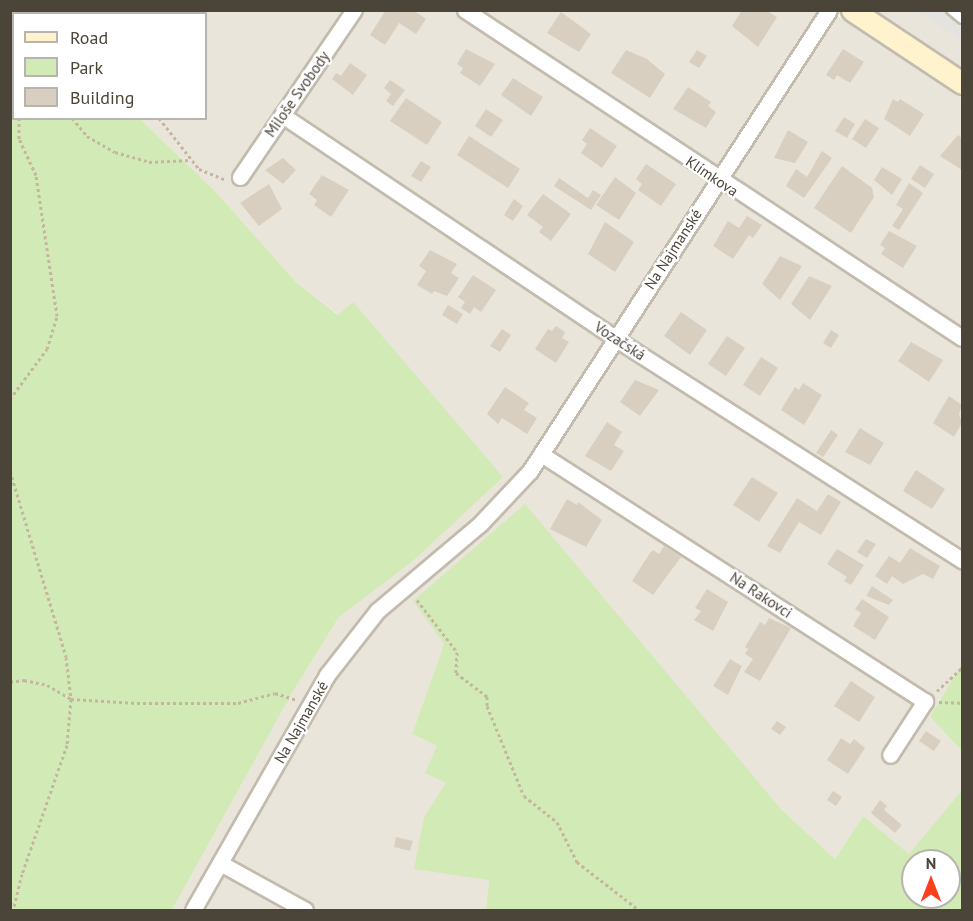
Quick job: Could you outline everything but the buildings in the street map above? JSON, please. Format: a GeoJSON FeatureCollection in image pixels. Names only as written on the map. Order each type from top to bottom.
{"type":"FeatureCollection","features":[{"type":"Feature","properties":{"kind":"street","name":"Miloše Svobody"},"geometry":{"type":"LineString","coordinates":[[240,177],[354,10]]}},
{"type":"Feature","properties":{"kind":"street","name":"Klímkova"},"geometry":{"type":"LineString","coordinates":[[465,10],[718,180],[963,338]]}},
{"type":"Feature","properties":{"kind":"street","name":"Na Najmanské"},"geometry":{"type":"LineString","coordinates":[[193,910],[327,675],[377,611],[516,487],[541,454],[829,10]]}},
{"type":"Feature","properties":{"kind":"street"},"geometry":{"type":"LineString","coordinates":[[852,10],[963,83]]}},
{"type":"Feature","properties":{"kind":"street","name":"Vozačská"},"geometry":{"type":"LineString","coordinates":[[282,115],[616,339],[963,560]]}},
{"type":"Feature","properties":{"kind":"street","name":"Na Rakovci"},"geometry":{"type":"LineString","coordinates":[[541,454],[925,701]]}},
{"type":"Feature","properties":{"kind":"street"},"geometry":{"type":"LineString","coordinates":[[890,755],[925,701]]}},
{"type":"Feature","properties":{"kind":"street"},"geometry":{"type":"LineString","coordinates":[[220,863],[305,910]]}},
{"type":"Feature","properties":{"kind":"lane"},"geometry":{"type":"LineString","coordinates":[[951,10],[963,18]]}},
{"type":"Feature","properties":{"kind":"path"},"geometry":{"type":"LineString","coordinates":[[10,399],[47,349],[57,316],[36,175],[18,139],[19,120]]}},
{"type":"Feature","properties":{"kind":"path"},"geometry":{"type":"LineString","coordinates":[[74,120],[87,136],[115,152],[149,162],[191,160]]}},
{"type":"Feature","properties":{"kind":"path"},"geometry":{"type":"LineString","coordinates":[[161,120],[199,169],[228,180],[240,177]]}},
{"type":"Feature","properties":{"kind":"path"},"geometry":{"type":"LineString","coordinates":[[10,471],[66,657],[71,699],[67,745],[22,874],[13,910]]}},
{"type":"Feature","properties":{"kind":"path"},"geometry":{"type":"LineString","coordinates":[[406,587],[457,652],[456,673],[487,696],[487,706],[524,796],[557,822],[577,862],[639,910]]}},
{"type":"Feature","properties":{"kind":"path"},"geometry":{"type":"LineString","coordinates":[[925,701],[963,668]]}},
{"type":"Feature","properties":{"kind":"path"},"geometry":{"type":"LineString","coordinates":[[10,682],[24,680],[47,685],[71,699],[137,703],[238,703],[275,693],[310,705]]}},
{"type":"Feature","properties":{"kind":"path"},"geometry":{"type":"LineString","coordinates":[[925,701],[963,703]]}},
{"type":"Feature","properties":{"kind":"shaded area"},"geometry":{"type":"Polygon","coordinates":[[[24,11],[829,11],[962,98],[962,663],[930,717],[962,751],[962,790],[914,849],[902,849],[863,816],[835,859],[780,808],[449,572],[414,601],[444,644],[412,734],[437,746],[447,783],[424,817],[489,880],[486,910],[172,910],[292,693],[339,617],[426,548],[353,302],[339,315],[296,282],[216,192],[141,120],[207,120],[207,12],[24,11]]]}},
{"type":"Feature","properties":{"kind":"shaded area"},"geometry":{"type":"Polygon","coordinates":[[[874,11],[962,11],[962,70],[874,11]]]}},
{"type":"Feature","properties":{"kind":"shaded area"},"geometry":{"type":"Polygon","coordinates":[[[917,11],[962,11],[962,42],[917,11]]]}},
{"type":"Feature","properties":{"kind":"green space"},"geometry":{"type":"Polygon","coordinates":[[[10,11],[19,12],[12,12],[12,120],[141,120],[216,192],[296,282],[338,315],[353,302],[503,477],[415,559],[339,617],[292,693],[172,910],[11,910],[10,11]]]}},
{"type":"Feature","properties":{"kind":"green space"},"geometry":{"type":"Polygon","coordinates":[[[525,504],[780,808],[835,859],[863,816],[903,849],[901,849],[901,909],[961,909],[961,849],[913,849],[962,790],[962,910],[486,910],[489,880],[414,869],[424,817],[446,783],[425,773],[437,746],[412,734],[444,644],[413,601],[525,504]]]}},
{"type":"Feature","properties":{"kind":"green space"},"geometry":{"type":"Polygon","coordinates":[[[962,663],[962,751],[930,717],[962,663]]]}}]}
